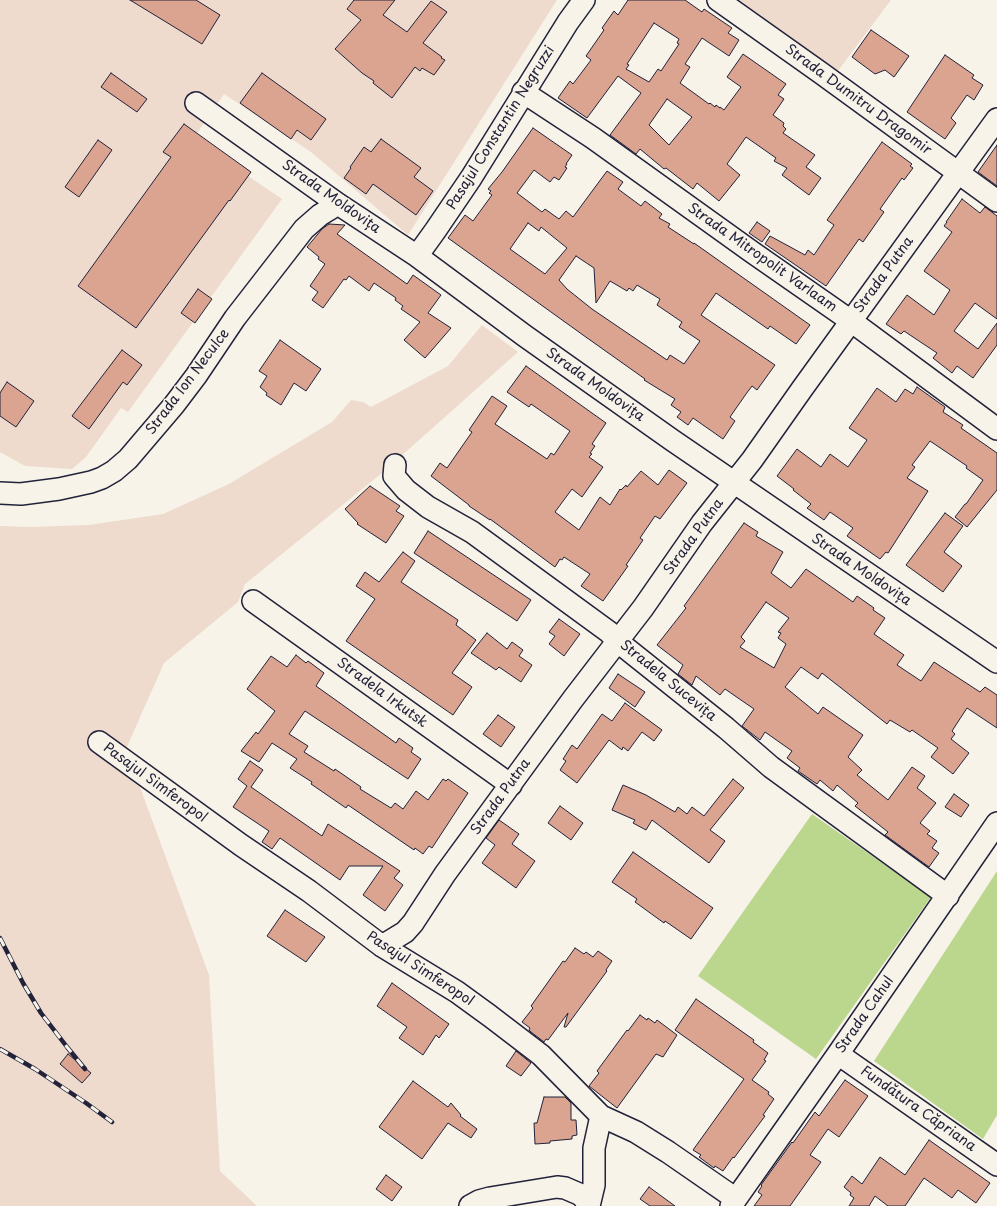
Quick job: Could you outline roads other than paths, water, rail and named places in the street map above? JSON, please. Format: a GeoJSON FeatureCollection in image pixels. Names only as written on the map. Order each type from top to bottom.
{"type":"FeatureCollection","features":[{"type":"Feature","properties":{"kind":"street","name":"Pasajul Constantin Negruzzi"},"geometry":{"type":"LineString","coordinates":[[417,256],[487,154],[523,92],[584,0]]}},
{"type":"Feature","properties":{"kind":"street","name":"Strada Dumitru Dragomir"},"geometry":{"type":"LineString","coordinates":[[718,0],[822,73],[997,201]]}},
{"type":"Feature","properties":{"kind":"street","name":"Strada Mitropolit Varlaam"},"geometry":{"type":"LineString","coordinates":[[523,92],[593,138],[851,321],[997,429]]}},
{"type":"Feature","properties":{"kind":"street","name":"Strada Moldovița"},"geometry":{"type":"LineString","coordinates":[[196,104],[338,204],[417,256],[672,440],[997,662]]}},
{"type":"Feature","properties":{"kind":"street","name":"Strada Putna"},"geometry":{"type":"LineString","coordinates":[[382,946],[409,928],[436,886],[535,750],[643,608],[702,523],[752,460],[997,119]]}},
{"type":"Feature","properties":{"kind":"street","name":"Strada Ion Neculce"},"geometry":{"type":"LineString","coordinates":[[0,493],[21,494],[59,489],[91,482],[114,471],[128,459],[174,405],[196,376],[235,318],[304,229],[320,215],[338,204]]}},
{"type":"Feature","properties":{"kind":"street","name":"Stradela Sucevița"},"geometry":{"type":"LineString","coordinates":[[395,465],[394,476],[406,490],[428,507],[472,532],[609,632],[771,767],[948,896]]}},
{"type":"Feature","properties":{"kind":"street","name":"Stradela Irkutsk"},"geometry":{"type":"LineString","coordinates":[[253,601],[511,785]]}},
{"type":"Feature","properties":{"kind":"street","name":"Pasajul Simferopol"},"geometry":{"type":"LineString","coordinates":[[99,742],[241,845],[309,891],[382,946],[457,992],[541,1054],[601,1116],[636,1132],[668,1152],[733,1202]]}},
{"type":"Feature","properties":{"kind":"street","name":"Strada Cahul"},"geometry":{"type":"LineString","coordinates":[[733,1202],[948,896],[997,822]]}},
{"type":"Feature","properties":{"kind":"street","name":"Fundătura Căpriana"},"geometry":{"type":"LineString","coordinates":[[838,1054],[997,1165]]}},
{"type":"Feature","properties":{"kind":"street"},"geometry":{"type":"LineString","coordinates":[[589,1206],[594,1185],[594,1148],[601,1116]]}},
{"type":"Feature","properties":{"kind":"street"},"geometry":{"type":"LineString","coordinates":[[470,1206],[479,1201],[490,1198],[565,1188],[584,1197],[589,1206]]}},
{"type":"Feature","properties":{"kind":"railway"},"geometry":{"type":"LineString","coordinates":[[0,938],[23,983],[41,1013],[85,1069]]}},
{"type":"Feature","properties":{"kind":"railway"},"geometry":{"type":"LineString","coordinates":[[0,1049],[35,1069],[112,1122]]}}]}
